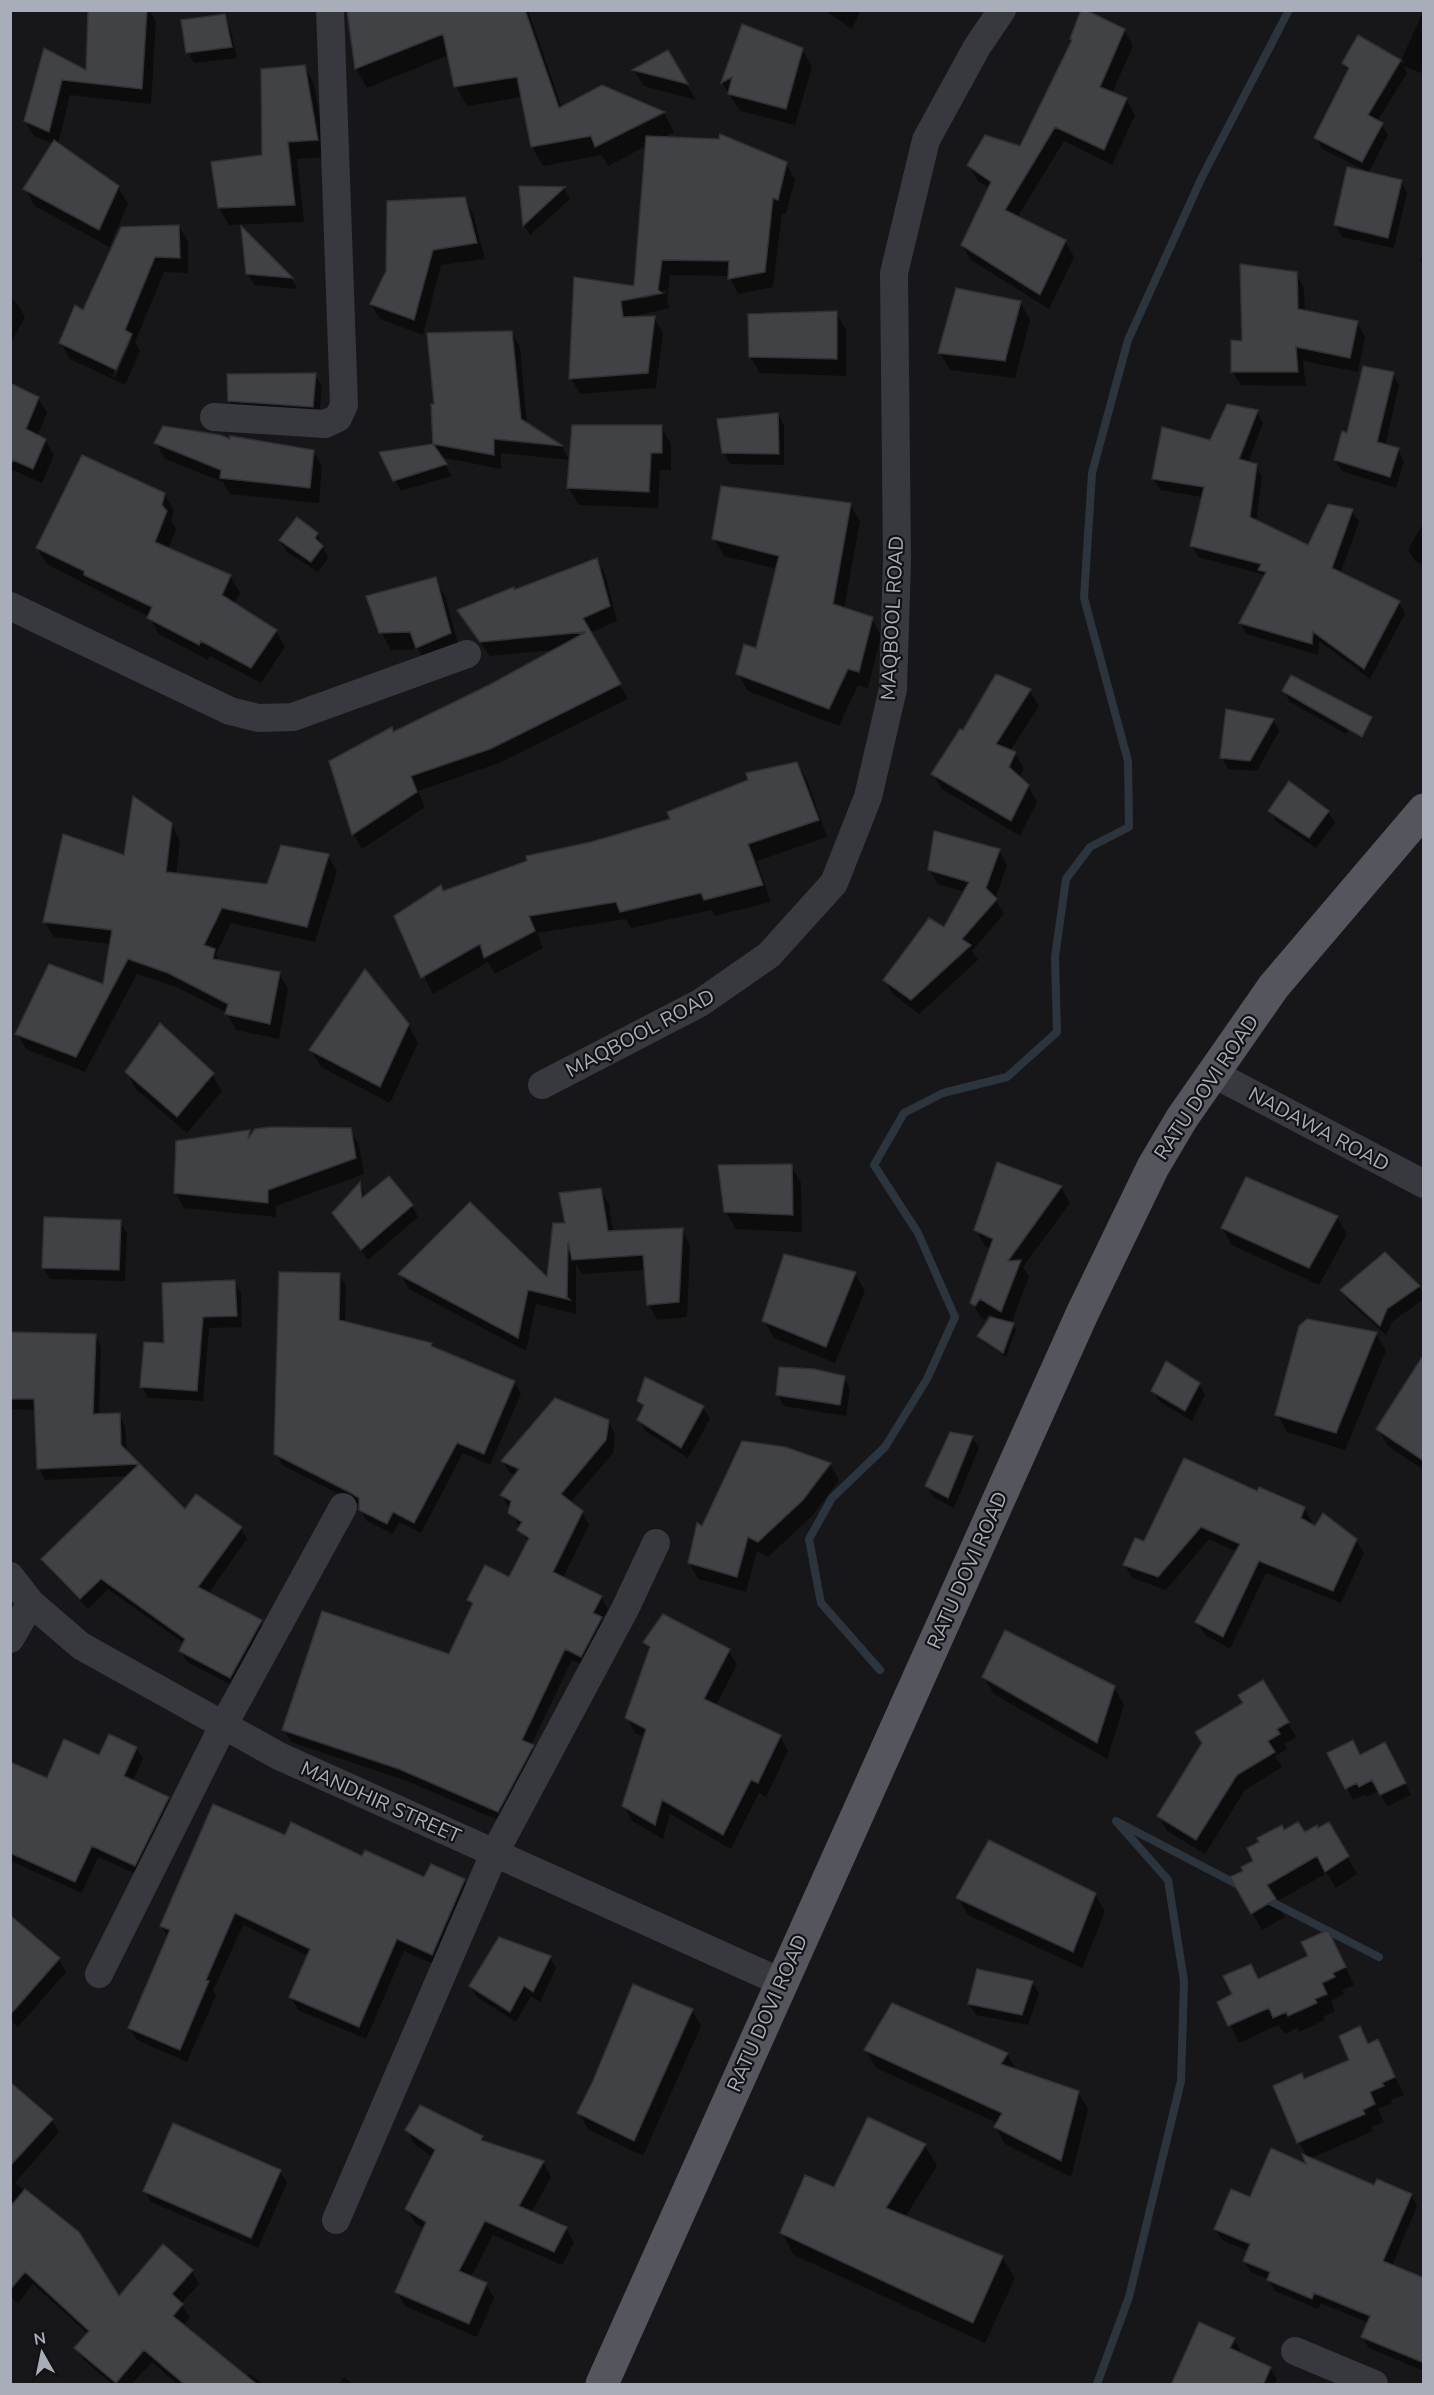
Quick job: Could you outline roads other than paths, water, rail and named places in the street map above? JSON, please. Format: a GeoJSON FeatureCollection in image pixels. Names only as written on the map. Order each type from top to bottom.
{"type":"FeatureCollection","features":[{"type":"Feature","properties":{"kind":"main road","name":"RATU DOVI ROAD"},"geometry":{"type":"LineString","coordinates":[[602,2385],[1082,1314],[1153,1167],[1182,1118],[1274,986],[1424,810]]}},
{"type":"Feature","properties":{"kind":"street"},"geometry":{"type":"LineString","coordinates":[[214,417],[325,424],[338,418],[344,405],[330,10]]}},
{"type":"Feature","properties":{"kind":"street","name":"MAQBOOL ROAD"},"geometry":{"type":"LineString","coordinates":[[542,1085],[700,1003],[769,955],[834,883],[868,797],[893,689],[897,561],[894,273],[926,140],[977,47],[1002,10]]}},
{"type":"Feature","properties":{"kind":"street"},"geometry":{"type":"LineString","coordinates":[[10,606],[230,711],[258,718],[293,717],[467,654]]}},
{"type":"Feature","properties":{"kind":"street","name":"NADAWA ROAD"},"geometry":{"type":"LineString","coordinates":[[1214,1074],[1424,1184]]}},
{"type":"Feature","properties":{"kind":"street"},"geometry":{"type":"LineString","coordinates":[[99,1974],[223,1726],[344,1507]]}},
{"type":"Feature","properties":{"kind":"street"},"geometry":{"type":"LineString","coordinates":[[336,2220],[494,1854],[625,1609],[656,1543]]}},
{"type":"Feature","properties":{"kind":"street","name":"MANDHIR STREET"},"geometry":{"type":"LineString","coordinates":[[10,1576],[32,1603],[81,1646],[279,1756],[781,1983]]}},
{"type":"Feature","properties":{"kind":"street"},"geometry":{"type":"LineString","coordinates":[[10,1639],[32,1603]]}},
{"type":"Feature","properties":{"kind":"street"},"geometry":{"type":"LineString","coordinates":[[1295,2351],[1374,2385]]}},
{"type":"Feature","properties":{"kind":"waterway"},"geometry":{"type":"LineString","coordinates":[[880,1670],[821,1603],[809,1539],[832,1498],[885,1447],[927,1379],[955,1317],[918,1233],[874,1165],[904,1113],[943,1093],[1007,1077],[1057,1032],[1055,957],[1066,879],[1090,847],[1129,827],[1128,761],[1084,598],[1092,473],[1128,340],[1202,177],[1289,10]]}},
{"type":"Feature","properties":{"kind":"waterway"},"geometry":{"type":"LineString","coordinates":[[1097,2384],[1129,2297],[1181,2081],[1184,1981],[1168,1880],[1116,1821],[1242,1887]]}},
{"type":"Feature","properties":{"kind":"waterway"},"geometry":{"type":"LineString","coordinates":[[1262,1897],[1379,1957]]}}]}
